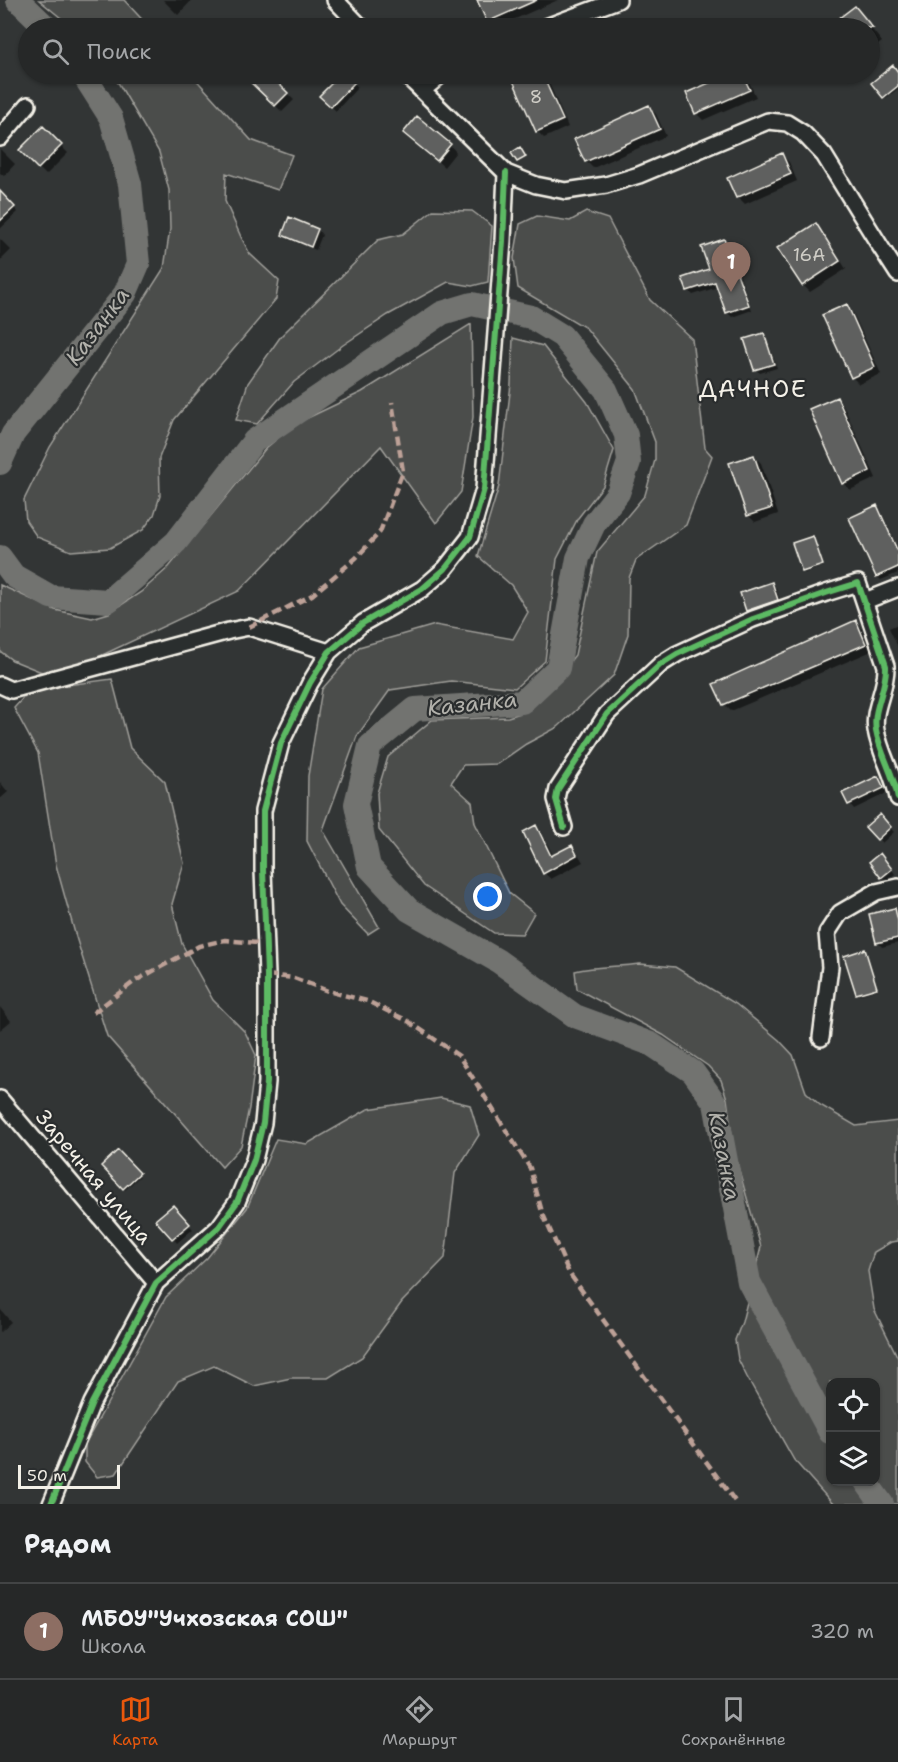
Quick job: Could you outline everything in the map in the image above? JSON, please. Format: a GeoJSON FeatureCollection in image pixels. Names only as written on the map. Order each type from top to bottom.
{"type":"FeatureCollection","features":[{"type":"Feature","properties":{"kind":"street"},"geometry":{"type":"LineString","coordinates":[[335,0],[352,18]]}},
{"type":"Feature","properties":{"kind":"street"},"geometry":{"type":"LineString","coordinates":[[570,18],[618,0]]}},
{"type":"Feature","properties":{"kind":"street"},"geometry":{"type":"LineString","coordinates":[[415,84],[506,172],[536,185],[566,191],[606,185],[639,175],[768,121],[787,123],[803,133],[824,155],[898,274]]}},
{"type":"Feature","properties":{"kind":"street"},"geometry":{"type":"LineString","coordinates":[[422,91],[430,84]]}},
{"type":"Feature","properties":{"kind":"street"},"geometry":{"type":"LineString","coordinates":[[0,138],[28,105]]}},
{"type":"Feature","properties":{"kind":"street"},"geometry":{"type":"LineString","coordinates":[[51,1504],[92,1403],[156,1283],[219,1227],[237,1202],[254,1160],[263,1123],[267,1082],[263,811],[281,743],[310,683],[329,652],[363,623],[422,589],[445,569],[471,537],[484,489],[506,172]]}},
{"type":"Feature","properties":{"kind":"street"},"geometry":{"type":"LineString","coordinates":[[564,827],[556,799],[558,789],[607,714],[661,664],[677,654],[753,619],[858,583],[886,666],[887,678],[875,716],[876,730],[898,798]]}},
{"type":"Feature","properties":{"kind":"street"},"geometry":{"type":"LineString","coordinates":[[864,601],[898,588]]}},
{"type":"Feature","properties":{"kind":"street"},"geometry":{"type":"LineString","coordinates":[[0,685],[11,690],[249,627],[329,652]]}},
{"type":"Feature","properties":{"kind":"street"},"geometry":{"type":"LineString","coordinates":[[821,1038],[830,967],[827,933],[840,913],[876,892],[898,887]]}},
{"type":"Feature","properties":{"kind":"street","name":"Заречная улица"},"geometry":{"type":"LineString","coordinates":[[0,1099],[156,1283]]}},
{"type":"Feature","properties":{"kind":"shaded area"},"geometry":{"type":"Polygon","coordinates":[[[39,0],[124,0],[141,18],[61,18],[39,0]]]}},
{"type":"Feature","properties":{"kind":"shaded area"},"geometry":{"type":"Polygon","coordinates":[[[119,84],[200,84],[251,140],[292,155],[278,190],[226,173],[225,201],[250,254],[279,281],[276,299],[174,420],[159,458],[160,496],[154,515],[143,530],[110,548],[71,551],[37,537],[26,521],[24,500],[50,447],[164,268],[170,229],[169,190],[159,152],[119,84]]]}},
{"type":"Feature","properties":{"kind":"shaded area"},"geometry":{"type":"Polygon","coordinates":[[[433,210],[472,211],[492,226],[488,282],[472,286],[448,282],[388,315],[343,345],[294,382],[257,424],[236,420],[248,383],[281,336],[378,240],[403,234],[433,210]]]}},
{"type":"Feature","properties":{"kind":"shaded area"},"geometry":{"type":"Polygon","coordinates":[[[586,212],[608,219],[650,300],[692,339],[705,448],[712,456],[686,525],[636,560],[629,578],[628,634],[614,675],[558,727],[526,744],[497,764],[463,765],[451,783],[472,802],[475,823],[509,893],[534,913],[522,934],[494,933],[424,886],[379,830],[377,793],[388,757],[432,720],[508,717],[527,711],[541,699],[575,655],[597,552],[645,495],[655,460],[655,442],[635,389],[586,328],[518,288],[514,258],[520,224],[537,216],[570,221],[586,212]]]}},
{"type":"Feature","properties":{"kind":"shaded area"},"geometry":{"type":"Polygon","coordinates":[[[471,324],[473,417],[461,492],[436,523],[381,446],[239,591],[81,665],[44,673],[12,660],[0,651],[0,585],[55,610],[92,618],[109,613],[141,592],[169,567],[266,448],[295,424],[362,392],[471,324]]]}},
{"type":"Feature","properties":{"kind":"shaded area"},"geometry":{"type":"Polygon","coordinates":[[[513,338],[543,346],[587,402],[614,450],[603,486],[578,518],[557,559],[545,661],[515,688],[451,681],[390,690],[357,736],[323,830],[379,927],[368,934],[340,905],[307,841],[308,776],[322,689],[359,647],[435,625],[513,639],[528,612],[511,585],[478,556],[499,486],[511,384],[513,338]]]}},
{"type":"Feature","properties":{"kind":"shaded area"},"geometry":{"type":"Polygon","coordinates":[[[112,679],[130,748],[165,782],[184,863],[172,904],[182,944],[213,1000],[245,1032],[256,1055],[241,1146],[222,1167],[107,1036],[56,865],[38,753],[14,708],[30,690],[112,679]]]}},
{"type":"Feature","properties":{"kind":"shaded area"},"geometry":{"type":"Polygon","coordinates":[[[640,964],[675,967],[736,1004],[779,1040],[793,1055],[806,1092],[820,1105],[856,1126],[898,1121],[898,1241],[891,1242],[874,1252],[868,1271],[874,1309],[898,1358],[898,1504],[833,1504],[794,1460],[738,1359],[735,1340],[742,1322],[761,1247],[735,1156],[727,1099],[721,1080],[708,1066],[663,1035],[577,989],[575,971],[640,964]]]}},
{"type":"Feature","properties":{"kind":"shaded area"},"geometry":{"type":"Polygon","coordinates":[[[441,1098],[470,1105],[479,1135],[455,1173],[445,1258],[402,1302],[362,1357],[328,1378],[291,1378],[254,1386],[214,1366],[178,1381],[116,1474],[97,1477],[85,1462],[85,1444],[166,1297],[207,1258],[247,1208],[276,1139],[307,1144],[368,1109],[441,1098]]]}},
{"type":"Feature","properties":{"kind":"building"},"geometry":{"type":"Polygon","coordinates":[[[477,0],[537,0],[496,18],[485,18],[477,0]]]}},
{"type":"Feature","properties":{"kind":"building"},"geometry":{"type":"Polygon","coordinates":[[[855,6],[865,18],[839,18],[855,6]]]}},
{"type":"Feature","properties":{"kind":"building"},"geometry":{"type":"Polygon","coordinates":[[[893,65],[898,72],[898,86],[883,98],[872,84],[880,84],[880,76],[893,65]]]}},
{"type":"Feature","properties":{"kind":"building"},"geometry":{"type":"Polygon","coordinates":[[[252,84],[279,84],[288,93],[275,106],[252,84]]]}},
{"type":"Feature","properties":{"kind":"building"},"geometry":{"type":"Polygon","coordinates":[[[331,84],[353,84],[331,107],[319,96],[331,84]]]}},
{"type":"Feature","properties":{"kind":"building"},"geometry":{"type":"Polygon","coordinates":[[[514,84],[547,84],[563,120],[536,132],[514,84]]]}},
{"type":"Feature","properties":{"kind":"building"},"geometry":{"type":"Polygon","coordinates":[[[707,84],[747,84],[750,90],[695,114],[686,93],[707,84]]]}},
{"type":"Feature","properties":{"kind":"building"},"geometry":{"type":"Polygon","coordinates":[[[649,105],[660,129],[585,162],[574,139],[649,105]]]}},
{"type":"Feature","properties":{"kind":"building"},"geometry":{"type":"Polygon","coordinates":[[[417,116],[451,144],[437,161],[403,133],[417,116]]]}},
{"type":"Feature","properties":{"kind":"building"},"geometry":{"type":"Polygon","coordinates":[[[43,126],[62,145],[38,169],[19,150],[43,126]]]}},
{"type":"Feature","properties":{"kind":"building"},"geometry":{"type":"Polygon","coordinates":[[[520,147],[526,157],[517,162],[511,153],[520,147]]]}},
{"type":"Feature","properties":{"kind":"building"},"geometry":{"type":"Polygon","coordinates":[[[782,153],[791,174],[736,198],[727,178],[782,153]]]}},
{"type":"Feature","properties":{"kind":"building"},"geometry":{"type":"Polygon","coordinates":[[[0,191],[15,207],[0,221],[0,191]]]}},
{"type":"Feature","properties":{"kind":"building"},"geometry":{"type":"Polygon","coordinates":[[[289,217],[318,229],[311,247],[282,235],[289,217]]]}},
{"type":"Feature","properties":{"kind":"building"},"geometry":{"type":"Polygon","coordinates":[[[816,223],[840,261],[802,286],[777,248],[816,223]]]}},
{"type":"Feature","properties":{"kind":"building"},"geometry":{"type":"Polygon","coordinates":[[[724,239],[749,305],[726,313],[715,282],[687,291],[682,278],[709,269],[701,247],[724,239]]]}},
{"type":"Feature","properties":{"kind":"building"},"geometry":{"type":"Polygon","coordinates":[[[847,304],[875,367],[851,378],[822,315],[847,304]]]}},
{"type":"Feature","properties":{"kind":"building"},"geometry":{"type":"Polygon","coordinates":[[[764,333],[774,364],[754,370],[744,339],[764,333]]]}},
{"type":"Feature","properties":{"kind":"building"},"geometry":{"type":"Polygon","coordinates":[[[837,397],[870,471],[842,484],[809,409],[837,397]]]}},
{"type":"Feature","properties":{"kind":"building"},"geometry":{"type":"Polygon","coordinates":[[[754,455],[772,508],[747,516],[729,463],[754,455]]]}},
{"type":"Feature","properties":{"kind":"building"},"geometry":{"type":"Polygon","coordinates":[[[877,505],[898,552],[898,567],[876,577],[849,518],[877,505]]]}},
{"type":"Feature","properties":{"kind":"building"},"geometry":{"type":"Polygon","coordinates":[[[813,536],[823,565],[802,572],[792,543],[813,536]]]}},
{"type":"Feature","properties":{"kind":"building"},"geometry":{"type":"Polygon","coordinates":[[[772,582],[778,600],[746,611],[740,593],[772,582]]]}},
{"type":"Feature","properties":{"kind":"building"},"geometry":{"type":"Polygon","coordinates":[[[856,620],[866,644],[723,705],[713,684],[856,620]]]}},
{"type":"Feature","properties":{"kind":"building"},"geometry":{"type":"Polygon","coordinates":[[[878,776],[884,788],[848,805],[842,793],[878,776]]]}},
{"type":"Feature","properties":{"kind":"building"},"geometry":{"type":"Polygon","coordinates":[[[880,814],[891,827],[877,840],[865,827],[880,814]]]}},
{"type":"Feature","properties":{"kind":"building"},"geometry":{"type":"Polygon","coordinates":[[[536,825],[551,856],[572,845],[577,855],[543,874],[523,832],[536,825]]]}},
{"type":"Feature","properties":{"kind":"building"},"geometry":{"type":"Polygon","coordinates":[[[880,853],[892,869],[881,878],[869,862],[880,853]]]}},
{"type":"Feature","properties":{"kind":"building"},"geometry":{"type":"Polygon","coordinates":[[[895,908],[898,938],[876,943],[869,914],[895,908]]]}},
{"type":"Feature","properties":{"kind":"building"},"geometry":{"type":"Polygon","coordinates":[[[865,949],[877,988],[856,994],[844,956],[865,949]]]}},
{"type":"Feature","properties":{"kind":"building"},"geometry":{"type":"Polygon","coordinates":[[[118,1150],[140,1173],[123,1189],[101,1166],[118,1150]]]}},
{"type":"Feature","properties":{"kind":"building"},"geometry":{"type":"Polygon","coordinates":[[[173,1205],[190,1224],[172,1239],[155,1220],[173,1205]]]}},
{"type":"Feature","properties":{"kind":"waterway","name":"Казанка"},"geometry":{"type":"LineString","coordinates":[[18,0],[37,18]]}},
{"type":"Feature","properties":{"kind":"waterway","name":"Казанка"},"geometry":{"type":"LineString","coordinates":[[0,463],[13,434],[125,294],[138,264],[130,184],[111,118],[89,84]]}},
{"type":"Feature","properties":{"kind":"waterway","name":"Казанка"},"geometry":{"type":"LineString","coordinates":[[0,557],[14,576],[51,597],[108,601],[176,542],[254,441],[442,313],[472,304],[531,317],[562,336],[606,390],[626,435],[629,462],[618,493],[594,524],[578,558],[558,668],[522,702],[415,709],[370,746],[356,804],[369,867],[409,910],[498,961],[575,1016],[651,1044],[693,1072],[715,1103],[749,1282],[826,1425]]}},
{"type":"Feature","properties":{"kind":"waterway","name":"Казанка"},"geometry":{"type":"LineString","coordinates":[[869,1486],[882,1504]]}},
{"type":"Feature","properties":{"kind":"marked path"},"geometry":{"type":"LineString","coordinates":[[249,627],[312,595],[356,558],[380,532],[403,471],[392,402]]}},
{"type":"Feature","properties":{"kind":"marked path"},"geometry":{"type":"LineString","coordinates":[[93,1013],[135,981],[199,946],[225,940],[266,944]]}},
{"type":"Feature","properties":{"kind":"marked path"},"geometry":{"type":"LineString","coordinates":[[267,975],[294,978],[328,991],[367,1001],[408,1021],[459,1056],[530,1168],[542,1212],[569,1273],[737,1504]]}},
{"type":"Feature","properties":{"kind":"cycle path"},"geometry":{"type":"LineString","coordinates":[[51,1504],[92,1403],[156,1283],[219,1227],[237,1202],[254,1160],[263,1123],[267,1082],[263,811],[281,743],[310,683],[329,652],[363,623],[422,589],[445,569],[470,537],[484,489],[506,173]]}},
{"type":"Feature","properties":{"kind":"cycle path"},"geometry":{"type":"LineString","coordinates":[[564,827],[556,799],[558,789],[607,714],[661,664],[677,654],[753,619],[858,583],[886,666],[875,722],[898,798]]}},
{"type":"Feature","properties":{"kind":"place","name":"МБОУ\"Учхозская СОШ\""},"geometry":{"type":"Point","coordinates":[731,292]}},
{"type":"Feature","properties":{"kind":"district","name":"ДАЧНОЕ"},"geometry":{"type":"Point","coordinates":[753,389]}}]}
